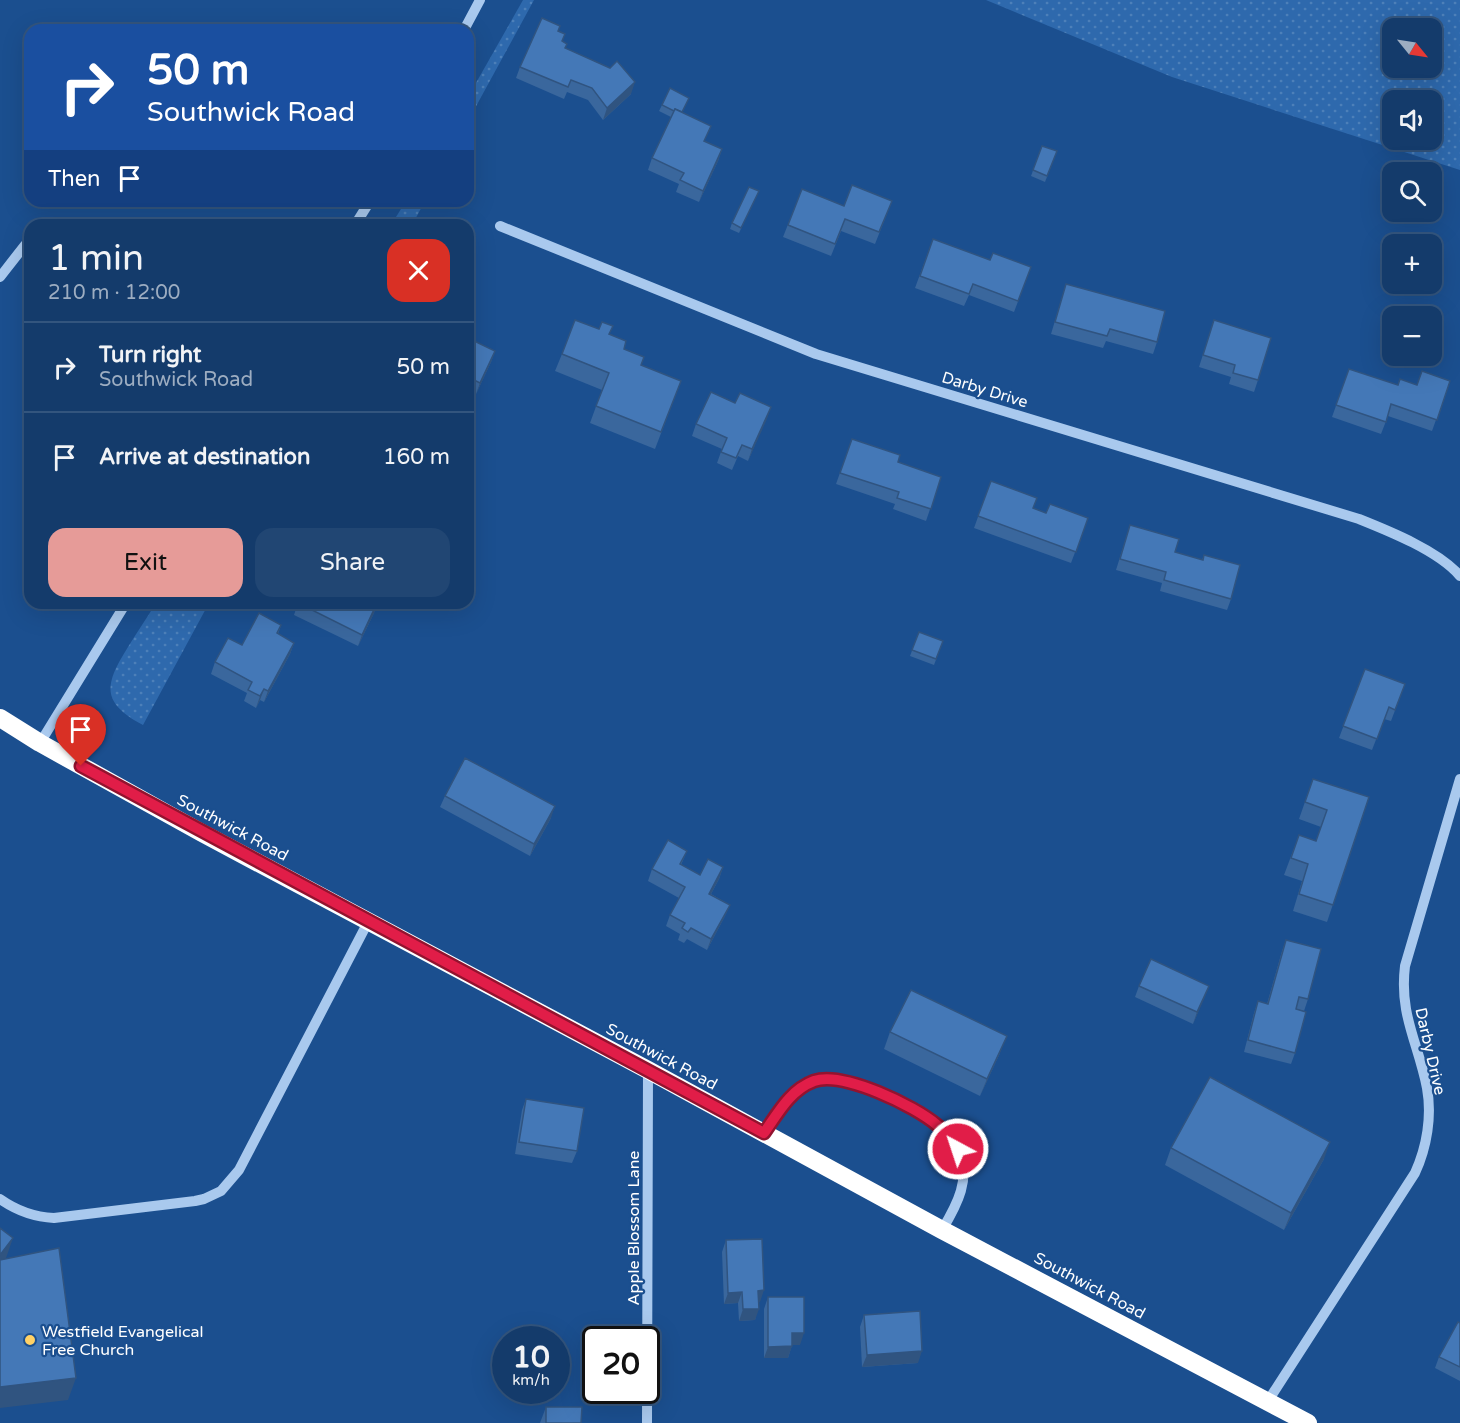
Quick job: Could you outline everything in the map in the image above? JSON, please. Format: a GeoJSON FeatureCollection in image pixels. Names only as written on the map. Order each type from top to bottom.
{"type":"FeatureCollection","features":[{"type":"Feature","properties":{"kind":"highway","name":"Southwick Road"},"geometry":{"type":"LineString","coordinates":[[0,718],[40,743],[368,922],[648,1070],[942,1230],[1308,1423]]}},
{"type":"Feature","properties":{"kind":"street"},"geometry":{"type":"LineString","coordinates":[[467,24],[480,0]]}},
{"type":"Feature","properties":{"kind":"street","name":"Darby Drive"},"geometry":{"type":"LineString","coordinates":[[500,226],[816,354],[1359,519],[1394,533],[1424,549],[1460,576]]}},
{"type":"Feature","properties":{"kind":"street"},"geometry":{"type":"LineString","coordinates":[[0,276],[24,246]]}},
{"type":"Feature","properties":{"kind":"street"},"geometry":{"type":"LineString","coordinates":[[40,743],[122,609]]}},
{"type":"Feature","properties":{"kind":"street","name":"Darby Drive"},"geometry":{"type":"LineString","coordinates":[[1268,1401],[1415,1173],[1422,1157],[1427,1137],[1427,1088],[1408,1023],[1402,986],[1405,966],[1460,779]]}},
{"type":"Feature","properties":{"kind":"street"},"geometry":{"type":"LineString","coordinates":[[0,1199],[32,1215],[54,1218],[195,1201],[221,1191],[234,1178],[250,1150],[368,922]]}},
{"type":"Feature","properties":{"kind":"street","name":"Apple Blossom Lane"},"geometry":{"type":"LineString","coordinates":[[647,1423],[648,1070]]}},
{"type":"Feature","properties":{"kind":"street"},"geometry":{"type":"LineString","coordinates":[[764,1133],[788,1098],[802,1087],[817,1080],[851,1083],[886,1095],[924,1115],[950,1137],[958,1149],[963,1172],[963,1186],[959,1201],[942,1230]]}},
{"type":"Feature","properties":{"kind":"shaded area"},"geometry":{"type":"Polygon","coordinates":[[[523,0],[534,0],[474,110],[474,86],[523,0]]]}},
{"type":"Feature","properties":{"kind":"shaded area"},"geometry":{"type":"Polygon","coordinates":[[[986,0],[1460,0],[1460,170],[1442,164],[1442,162],[1398,150],[1442,150],[1442,90],[1382,90],[1382,145],[1172,77],[986,0]]]}},
{"type":"Feature","properties":{"kind":"shaded area"},"geometry":{"type":"Polygon","coordinates":[[[402,207],[422,207],[415,219],[395,219],[402,207]]]}},
{"type":"Feature","properties":{"kind":"shaded area"},"geometry":{"type":"Polygon","coordinates":[[[152,609],[206,609],[143,725],[129,717],[113,700],[111,682],[120,660],[152,609]]]}},
{"type":"Feature","properties":{"kind":"building"},"geometry":{"type":"Polygon","coordinates":[[[542,18],[560,26],[558,31],[565,34],[562,41],[567,44],[565,48],[610,68],[617,61],[635,82],[607,108],[592,88],[571,80],[568,87],[520,67],[542,18]]]}},
{"type":"Feature","properties":{"kind":"building"},"geometry":{"type":"Polygon","coordinates":[[[670,88],[689,98],[682,112],[662,105],[670,88]]]}},
{"type":"Feature","properties":{"kind":"building"},"geometry":{"type":"Polygon","coordinates":[[[675,109],[711,126],[704,141],[722,149],[703,191],[680,180],[684,173],[652,158],[675,109]]]}},
{"type":"Feature","properties":{"kind":"building"},"geometry":{"type":"Polygon","coordinates":[[[1042,146],[1057,151],[1047,176],[1033,170],[1042,146]]]}},
{"type":"Feature","properties":{"kind":"building"},"geometry":{"type":"Polygon","coordinates":[[[852,185],[892,201],[879,232],[845,219],[835,244],[788,225],[802,189],[844,206],[852,185]]]}},
{"type":"Feature","properties":{"kind":"building"},"geometry":{"type":"Polygon","coordinates":[[[749,187],[759,191],[741,228],[732,223],[749,187]]]}},
{"type":"Feature","properties":{"kind":"building"},"geometry":{"type":"Polygon","coordinates":[[[933,239],[990,260],[993,253],[1031,267],[1018,301],[973,284],[969,294],[920,276],[933,239]]]}},
{"type":"Feature","properties":{"kind":"building"},"geometry":{"type":"Polygon","coordinates":[[[1066,284],[1165,311],[1157,342],[1110,329],[1107,336],[1055,322],[1066,284]]]}},
{"type":"Feature","properties":{"kind":"building"},"geometry":{"type":"Polygon","coordinates":[[[575,320],[599,329],[602,322],[613,326],[609,334],[626,341],[624,349],[644,357],[641,365],[681,381],[661,432],[596,406],[609,373],[562,354],[575,320]]]}},
{"type":"Feature","properties":{"kind":"building"},"geometry":{"type":"Polygon","coordinates":[[[1214,320],[1271,338],[1258,380],[1233,373],[1235,365],[1203,355],[1214,320]]]}},
{"type":"Feature","properties":{"kind":"building"},"geometry":{"type":"Polygon","coordinates":[[[474,341],[495,351],[480,383],[474,380],[474,341]]]}},
{"type":"Feature","properties":{"kind":"building"},"geometry":{"type":"Polygon","coordinates":[[[1349,369],[1398,385],[1400,379],[1417,385],[1422,371],[1450,381],[1437,420],[1391,404],[1386,422],[1336,405],[1349,369]]]}},
{"type":"Feature","properties":{"kind":"building"},"geometry":{"type":"Polygon","coordinates":[[[711,392],[735,403],[740,393],[771,407],[752,449],[742,445],[736,458],[721,452],[727,438],[696,424],[711,392]]]}},
{"type":"Feature","properties":{"kind":"building"},"geometry":{"type":"Polygon","coordinates":[[[852,439],[900,455],[898,462],[941,477],[931,509],[897,498],[899,492],[840,473],[852,439]]]}},
{"type":"Feature","properties":{"kind":"building"},"geometry":{"type":"Polygon","coordinates":[[[991,481],[1037,498],[1033,508],[1046,513],[1050,504],[1088,518],[1076,552],[978,516],[991,481]]]}},
{"type":"Feature","properties":{"kind":"building"},"geometry":{"type":"Polygon","coordinates":[[[1130,525],[1179,539],[1175,552],[1203,560],[1204,555],[1240,565],[1231,599],[1164,580],[1166,572],[1120,559],[1130,525]]]}},
{"type":"Feature","properties":{"kind":"building"},"geometry":{"type":"Polygon","coordinates":[[[310,609],[374,609],[362,635],[310,609]]]}},
{"type":"Feature","properties":{"kind":"building"},"geometry":{"type":"Polygon","coordinates":[[[259,613],[281,625],[277,633],[294,643],[268,691],[264,689],[260,696],[248,690],[252,682],[215,662],[228,638],[242,645],[259,613]]]}},
{"type":"Feature","properties":{"kind":"building"},"geometry":{"type":"Polygon","coordinates":[[[919,632],[943,641],[936,659],[912,650],[919,632]]]}},
{"type":"Feature","properties":{"kind":"building"},"geometry":{"type":"Polygon","coordinates":[[[1365,669],[1405,684],[1395,710],[1389,707],[1377,739],[1343,726],[1365,669]]]}},
{"type":"Feature","properties":{"kind":"building"},"geometry":{"type":"Polygon","coordinates":[[[465,758],[555,806],[534,844],[445,796],[465,758]]]}},
{"type":"Feature","properties":{"kind":"building"},"geometry":{"type":"Polygon","coordinates":[[[1313,779],[1369,797],[1333,905],[1299,894],[1308,864],[1291,858],[1299,835],[1316,841],[1327,810],[1305,802],[1313,779]]]}},
{"type":"Feature","properties":{"kind":"building"},"geometry":{"type":"Polygon","coordinates":[[[668,840],[687,851],[680,864],[700,875],[708,859],[723,867],[709,894],[730,905],[711,939],[691,928],[688,932],[682,928],[685,923],[670,915],[685,887],[652,869],[668,840]]]}},
{"type":"Feature","properties":{"kind":"building"},"geometry":{"type":"Polygon","coordinates":[[[1286,940],[1321,949],[1308,999],[1299,997],[1296,1009],[1306,1012],[1295,1053],[1248,1040],[1258,1001],[1268,1004],[1286,940]]]}},
{"type":"Feature","properties":{"kind":"building"},"geometry":{"type":"Polygon","coordinates":[[[1151,959],[1209,986],[1197,1012],[1139,986],[1151,959]]]}},
{"type":"Feature","properties":{"kind":"building"},"geometry":{"type":"Polygon","coordinates":[[[911,990],[1007,1036],[987,1079],[890,1032],[911,990]]]}},
{"type":"Feature","properties":{"kind":"building"},"geometry":{"type":"Polygon","coordinates":[[[1210,1077],[1330,1142],[1291,1213],[1171,1148],[1210,1077]]]}},
{"type":"Feature","properties":{"kind":"building"},"geometry":{"type":"Polygon","coordinates":[[[526,1099],[584,1108],[577,1151],[519,1142],[526,1099]]]}},
{"type":"Feature","properties":{"kind":"building"},"geometry":{"type":"Polygon","coordinates":[[[0,1228],[13,1238],[0,1255],[0,1228]]]}},
{"type":"Feature","properties":{"kind":"building"},"geometry":{"type":"Polygon","coordinates":[[[762,1239],[764,1290],[758,1291],[759,1309],[743,1309],[742,1292],[728,1293],[726,1240],[762,1239]]]}},
{"type":"Feature","properties":{"kind":"building","name":"Westfield Evangelical Free Church"},"geometry":{"type":"Polygon","coordinates":[[[59,1248],[76,1378],[0,1387],[0,1260],[59,1248]]]}},
{"type":"Feature","properties":{"kind":"building"},"geometry":{"type":"Polygon","coordinates":[[[768,1297],[804,1297],[804,1333],[792,1333],[792,1346],[768,1347],[768,1297]]]}},
{"type":"Feature","properties":{"kind":"building"},"geometry":{"type":"Polygon","coordinates":[[[920,1311],[922,1351],[867,1355],[864,1315],[920,1311]]]}},
{"type":"Feature","properties":{"kind":"building"},"geometry":{"type":"Polygon","coordinates":[[[1458,1322],[1460,1323],[1460,1367],[1439,1357],[1458,1322]]]}},
{"type":"Feature","properties":{"kind":"building"},"geometry":{"type":"Polygon","coordinates":[[[546,1407],[582,1407],[581,1423],[546,1423],[546,1407]]]}},
{"type":"Feature","properties":{"kind":"place","name":"Westfield Evangelical Free Church"},"geometry":{"type":"Point","coordinates":[30,1340]}},
{"type":"Feature","properties":{"kind":"route"},"geometry":{"type":"LineString","coordinates":[[81,766],[764,1133],[788,1098],[802,1087],[817,1080],[831,1080],[851,1083],[886,1095],[924,1115],[950,1137],[958,1149]]}}]}
